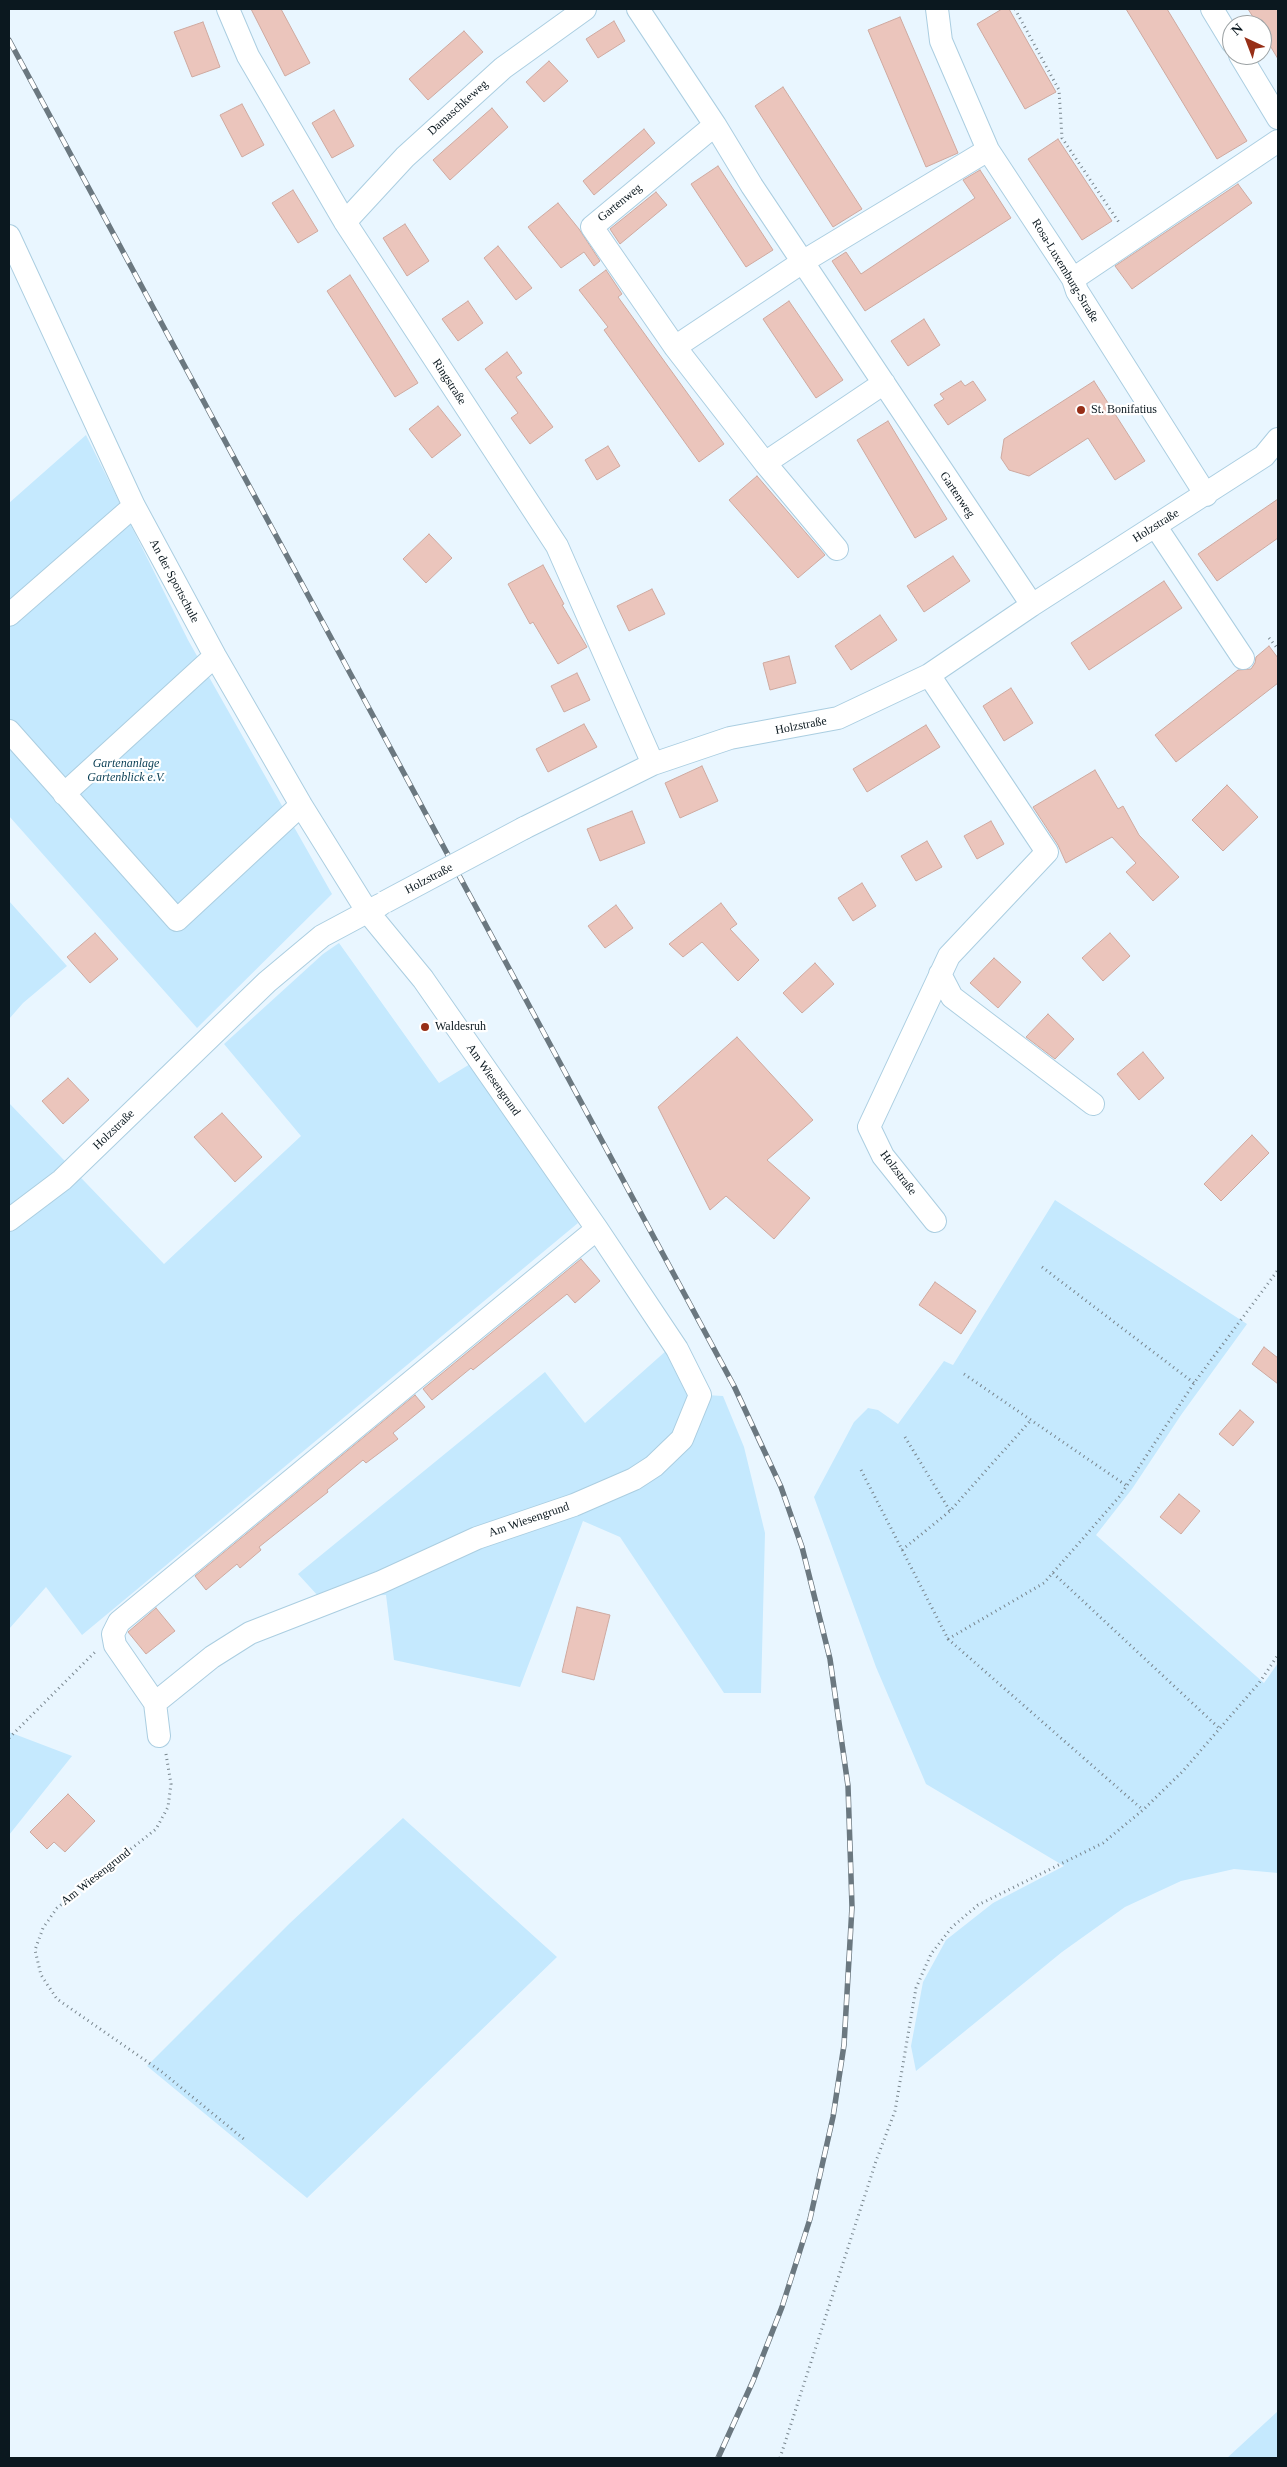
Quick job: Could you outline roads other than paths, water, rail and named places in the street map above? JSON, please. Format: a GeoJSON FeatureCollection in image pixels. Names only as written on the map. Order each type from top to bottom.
{"type":"FeatureCollection","features":[{"type":"Feature","properties":{"kind":"street","name":"Ringstraße"},"geometry":{"type":"LineString","coordinates":[[228,9],[248,56],[345,222],[557,546],[653,764]]}},
{"type":"Feature","properties":{"kind":"street","name":"Damaschkeweg"},"geometry":{"type":"LineString","coordinates":[[345,222],[405,157],[496,74],[585,9]]}},
{"type":"Feature","properties":{"kind":"street","name":"Gartenweg"},"geometry":{"type":"LineString","coordinates":[[638,9],[952,489],[1032,605]]}},
{"type":"Feature","properties":{"kind":"street","name":"Rosa-Luxemburg-Straße"},"geometry":{"type":"LineString","coordinates":[[937,9],[941,41],[988,150],[1073,278],[1077,291],[1206,495]]}},
{"type":"Feature","properties":{"kind":"street"},"geometry":{"type":"LineString","coordinates":[[1212,9],[1222,26]]}},
{"type":"Feature","properties":{"kind":"street"},"geometry":{"type":"LineString","coordinates":[[1246,65],[1278,118]]}},
{"type":"Feature","properties":{"kind":"street","name":"Gartenweg"},"geometry":{"type":"LineString","coordinates":[[715,125],[592,227],[675,347],[765,463],[837,549]]}},
{"type":"Feature","properties":{"kind":"street"},"geometry":{"type":"LineString","coordinates":[[1073,278],[1278,141]]}},
{"type":"Feature","properties":{"kind":"street"},"geometry":{"type":"LineString","coordinates":[[675,347],[804,261],[988,150]]}},
{"type":"Feature","properties":{"kind":"street","name":"An der Sportschule"},"geometry":{"type":"LineString","coordinates":[[9,236],[134,506],[214,656],[301,805],[376,907]]}},
{"type":"Feature","properties":{"kind":"street"},"geometry":{"type":"LineString","coordinates":[[765,463],[884,383]]}},
{"type":"Feature","properties":{"kind":"street","name":"Holzstraße"},"geometry":{"type":"LineString","coordinates":[[9,1220],[62,1180],[281,971],[322,936],[524,828],[653,764],[730,738],[838,718],[929,675],[1032,605],[1264,456],[1278,439]]}},
{"type":"Feature","properties":{"kind":"street"},"geometry":{"type":"LineString","coordinates":[[9,615],[134,506]]}},
{"type":"Feature","properties":{"kind":"street"},"geometry":{"type":"LineString","coordinates":[[1156,527],[1243,658]]}},
{"type":"Feature","properties":{"kind":"street"},"geometry":{"type":"LineString","coordinates":[[64,794],[214,656]]}},
{"type":"Feature","properties":{"kind":"street","name":"Holzstraße"},"geometry":{"type":"LineString","coordinates":[[929,675],[1047,852],[949,956],[869,1126],[883,1156],[935,1222]]}},
{"type":"Feature","properties":{"kind":"street"},"geometry":{"type":"LineString","coordinates":[[9,731],[177,920],[301,805]]}},
{"type":"Feature","properties":{"kind":"street","name":"Am Wiesengrund"},"geometry":{"type":"LineString","coordinates":[[155,1703],[212,1657],[250,1634],[381,1582],[477,1538],[574,1505],[634,1479],[654,1466],[682,1439],[700,1395],[677,1350],[597,1229],[423,979],[376,907]]}},
{"type":"Feature","properties":{"kind":"street"},"geometry":{"type":"LineString","coordinates":[[940,974],[952,998],[1093,1104]]}},
{"type":"Feature","properties":{"kind":"street"},"geometry":{"type":"LineString","coordinates":[[159,1736],[155,1703],[116,1645],[113,1634],[118,1622],[597,1229]]}},
{"type":"Feature","properties":{"kind":"railway"},"geometry":{"type":"LineString","coordinates":[[9,40],[734,1386],[781,1487],[802,1547],[830,1659],[848,1786],[852,1907],[844,2045],[833,2117],[810,2219],[782,2307],[753,2381],[718,2458]]}},
{"type":"Feature","properties":{"kind":"place","name":"St. Bonifatius"},"geometry":{"type":"Point","coordinates":[1081,410]}},
{"type":"Feature","properties":{"kind":"place","name":"Waldesruh"},"geometry":{"type":"Point","coordinates":[425,1027]}},
{"type":"Feature","properties":{"kind":"park label","name":"Gartenanlage Gartenblick e.V."},"geometry":{"type":"Point","coordinates":[126,771]}}]}
